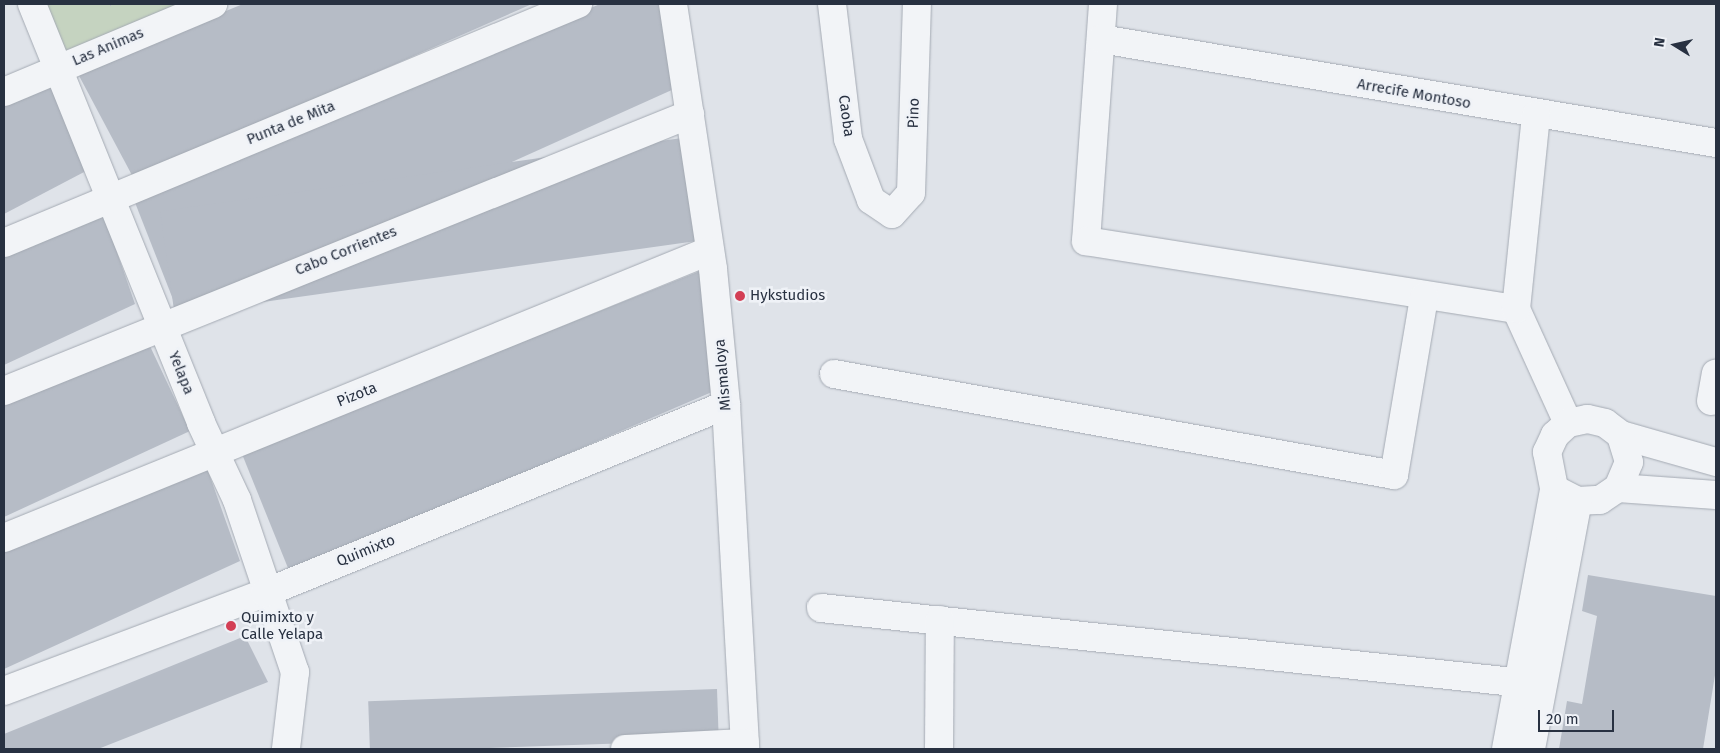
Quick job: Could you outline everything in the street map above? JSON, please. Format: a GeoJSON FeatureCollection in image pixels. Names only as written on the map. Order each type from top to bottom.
{"type":"FeatureCollection","features":[{"type":"Feature","properties":{"kind":"street","name":"Yelapa"},"geometry":{"type":"LineString","coordinates":[[32,4],[58,70],[112,195],[162,325],[237,500],[265,592],[295,672],[286,749]]}},
{"type":"Feature","properties":{"kind":"street","name":"Las Animas"},"geometry":{"type":"LineString","coordinates":[[4,92],[212,4]]}},
{"type":"Feature","properties":{"kind":"street","name":"Punta de Mita"},"geometry":{"type":"LineString","coordinates":[[4,242],[112,195],[578,4]]}},
{"type":"Feature","properties":{"kind":"street","name":"Mismaloya"},"geometry":{"type":"LineString","coordinates":[[673,4],[709,251],[726,405],[745,746]]}},
{"type":"Feature","properties":{"kind":"street","name":"Caoba"},"geometry":{"type":"LineString","coordinates":[[832,4],[848,139],[871,200],[892,214]]}},
{"type":"Feature","properties":{"kind":"street","name":"Pino"},"geometry":{"type":"LineString","coordinates":[[892,214],[911,193],[917,4]]}},
{"type":"Feature","properties":{"kind":"street"},"geometry":{"type":"LineString","coordinates":[[1103,4],[1086,241],[1424,298],[1516,309]]}},
{"type":"Feature","properties":{"kind":"street","name":"Arrecife Montoso"},"geometry":{"type":"LineString","coordinates":[[1101,40],[1536,115],[1716,143]]}},
{"type":"Feature","properties":{"kind":"street","name":"Cabo Corrientes"},"geometry":{"type":"LineString","coordinates":[[4,391],[162,325],[690,114]]}},
{"type":"Feature","properties":{"kind":"street"},"geometry":{"type":"LineString","coordinates":[[1536,115],[1516,309],[1568,424]]}},
{"type":"Feature","properties":{"kind":"street","name":"Pizota"},"geometry":{"type":"LineString","coordinates":[[4,538],[217,453],[709,251]]}},
{"type":"Feature","properties":{"kind":"street"},"geometry":{"type":"LineString","coordinates":[[834,374],[1394,475],[1424,298]]}},
{"type":"Feature","properties":{"kind":"street"},"geometry":{"type":"LineString","coordinates":[[1711,401],[1716,373]]}},
{"type":"Feature","properties":{"kind":"street","name":"Quimixto"},"geometry":{"type":"LineString","coordinates":[[4,691],[265,592],[726,405]]}},
{"type":"Feature","properties":{"kind":"street"},"geometry":{"type":"LineString","coordinates":[[1531,749],[1529,684],[1554,489],[1547,452],[1555,435],[1568,424],[1587,419],[1605,423],[1620,435],[1716,462]]}},
{"type":"Feature","properties":{"kind":"street"},"geometry":{"type":"LineString","coordinates":[[1554,489],[1578,501],[1600,500],[1618,488],[1629,462],[1620,435]]}},
{"type":"Feature","properties":{"kind":"street"},"geometry":{"type":"LineString","coordinates":[[1618,488],[1716,495]]}},
{"type":"Feature","properties":{"kind":"street"},"geometry":{"type":"LineString","coordinates":[[1506,749],[1529,684],[1578,501]]}},
{"type":"Feature","properties":{"kind":"street"},"geometry":{"type":"LineString","coordinates":[[821,608],[1529,684]]}},
{"type":"Feature","properties":{"kind":"street"},"geometry":{"type":"LineString","coordinates":[[939,749],[940,620]]}},
{"type":"Feature","properties":{"kind":"street"},"geometry":{"type":"LineString","coordinates":[[625,749],[745,746]]}},
{"type":"Feature","properties":{"kind":"green space"},"geometry":{"type":"Polygon","coordinates":[[[40,4],[200,4],[64,60],[40,4]]]}},
{"type":"Feature","properties":{"kind":"building"},"geometry":{"type":"Polygon","coordinates":[[[243,4],[532,4],[134,179],[77,72],[243,4]]]}},
{"type":"Feature","properties":{"kind":"building"},"geometry":{"type":"Polygon","coordinates":[[[600,4],[659,4],[674,89],[178,312],[134,200],[600,4]]]}},
{"type":"Feature","properties":{"kind":"building"},"geometry":{"type":"Polygon","coordinates":[[[50,83],[86,171],[4,214],[4,102],[50,83]]]}},
{"type":"Feature","properties":{"kind":"building"},"geometry":{"type":"Polygon","coordinates":[[[682,138],[696,241],[175,314],[160,211],[682,138]]]}},
{"type":"Feature","properties":{"kind":"building"},"geometry":{"type":"Polygon","coordinates":[[[103,212],[135,304],[4,365],[4,255],[103,212]]]}},
{"type":"Feature","properties":{"kind":"building"},"geometry":{"type":"Polygon","coordinates":[[[700,271],[712,392],[290,573],[242,454],[700,271]]]}},
{"type":"Feature","properties":{"kind":"building"},"geometry":{"type":"Polygon","coordinates":[[[149,344],[190,431],[4,517],[4,406],[149,344]]]}},
{"type":"Feature","properties":{"kind":"building"},"geometry":{"type":"Polygon","coordinates":[[[207,468],[240,561],[4,669],[4,552],[207,468]]]}},
{"type":"Feature","properties":{"kind":"building"},"geometry":{"type":"Polygon","coordinates":[[[1588,575],[1716,596],[1716,669],[1703,749],[1559,749],[1567,701],[1582,704],[1597,616],[1582,611],[1588,575]]]}},
{"type":"Feature","properties":{"kind":"building"},"geometry":{"type":"Polygon","coordinates":[[[245,636],[268,682],[98,749],[4,749],[4,734],[245,636]]]}},
{"type":"Feature","properties":{"kind":"building"},"geometry":{"type":"Polygon","coordinates":[[[717,689],[719,740],[460,749],[370,749],[368,701],[717,689]]]}},
{"type":"Feature","properties":{"kind":"place","name":"Hykstudios"},"geometry":{"type":"Point","coordinates":[740,296]}},
{"type":"Feature","properties":{"kind":"place","name":"Quimixto y Calle Yelapa"},"geometry":{"type":"Point","coordinates":[231,626]}}]}
